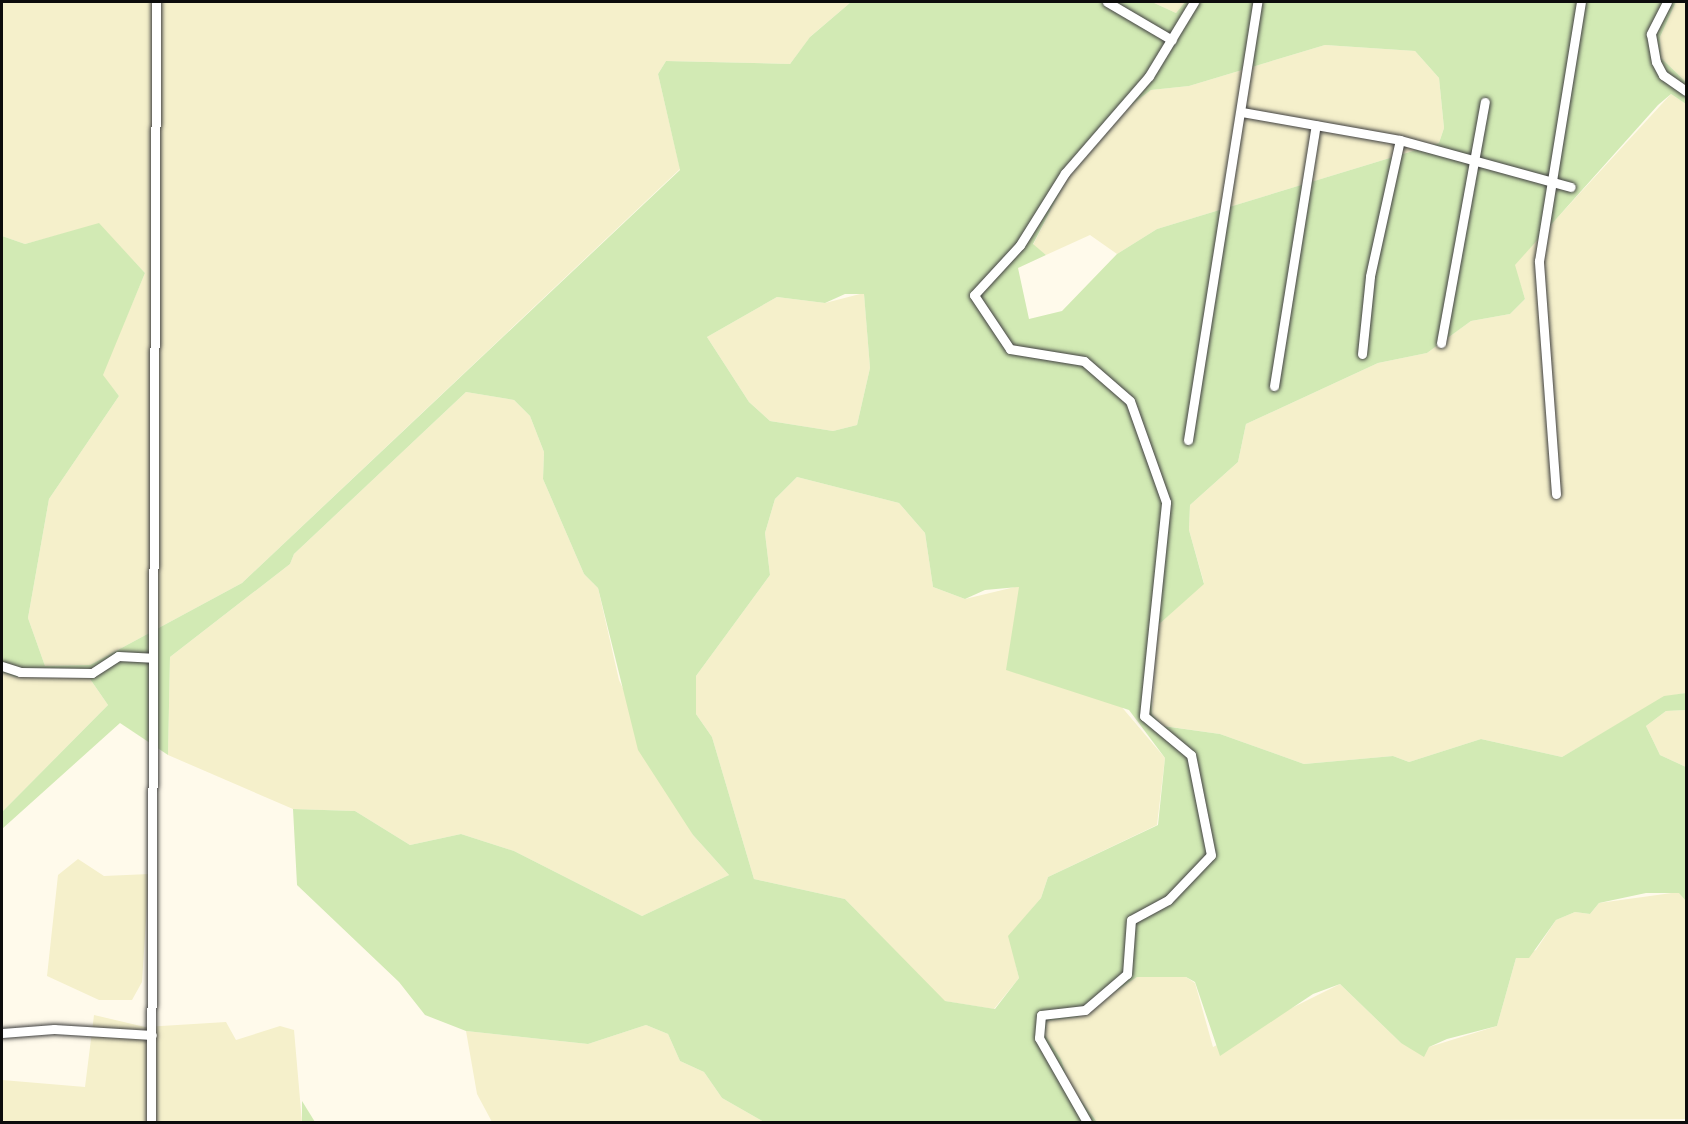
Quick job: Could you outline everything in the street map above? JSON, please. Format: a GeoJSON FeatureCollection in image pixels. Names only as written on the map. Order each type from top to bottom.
{"type":"FeatureCollection","features":[{"type":"Feature","properties":{"kind":"street"},"geometry":{"type":"LineString","coordinates":[[151,1122],[156,2]]}},
{"type":"Feature","properties":{"kind":"street"},"geometry":{"type":"LineString","coordinates":[[1107,2],[1172,40]]}},
{"type":"Feature","properties":{"kind":"street"},"geometry":{"type":"LineString","coordinates":[[1087,1122],[1039,1038],[1041,1015],[1085,1010],[1127,974],[1131,920],[1168,900],[1212,855],[1191,755],[1143,716],[1166,502],[1130,401],[1084,361],[1010,349],[974,295],[1020,245],[1065,173],[1149,76],[1194,2]]}},
{"type":"Feature","properties":{"kind":"street"},"geometry":{"type":"LineString","coordinates":[[1188,440],[1218,229],[1242,112],[1257,2]]}},
{"type":"Feature","properties":{"kind":"street"},"geometry":{"type":"LineString","coordinates":[[1556,494],[1539,261],[1547,183],[1581,2]]}},
{"type":"Feature","properties":{"kind":"street"},"geometry":{"type":"LineString","coordinates":[[1667,2],[1651,34],[1656,62],[1663,75],[1686,91]]}},
{"type":"Feature","properties":{"kind":"street"},"geometry":{"type":"LineString","coordinates":[[1441,344],[1485,102]]}},
{"type":"Feature","properties":{"kind":"street"},"geometry":{"type":"LineString","coordinates":[[1242,112],[1400,140],[1547,183],[1571,187]]}},
{"type":"Feature","properties":{"kind":"street"},"geometry":{"type":"LineString","coordinates":[[1274,386],[1317,126]]}},
{"type":"Feature","properties":{"kind":"street"},"geometry":{"type":"LineString","coordinates":[[1362,354],[1370,276],[1400,140]]}},
{"type":"Feature","properties":{"kind":"street"},"geometry":{"type":"LineString","coordinates":[[2,666],[20,672],[92,673],[118,656],[152,658]]}},
{"type":"Feature","properties":{"kind":"street"},"geometry":{"type":"LineString","coordinates":[[2,1033],[54,1029],[152,1035]]}},
{"type":"Feature","properties":{"kind":"shaded area"},"geometry":{"type":"Polygon","coordinates":[[[2,2],[851,2],[811,36],[790,64],[666,61],[658,74],[680,169],[242,583],[90,665],[45,666],[28,618],[49,499],[119,396],[102,375],[145,273],[99,224],[25,244],[2,236],[2,2]]]}},
{"type":"Feature","properties":{"kind":"shaded area"},"geometry":{"type":"Polygon","coordinates":[[[1152,2],[1185,2],[1176,13],[1152,2]]]}},
{"type":"Feature","properties":{"kind":"shaded area"},"geometry":{"type":"Polygon","coordinates":[[[1676,2],[1686,2],[1686,82],[1661,58],[1660,37],[1676,2]]]}},
{"type":"Feature","properties":{"kind":"shaded area"},"geometry":{"type":"Polygon","coordinates":[[[1325,45],[1415,51],[1439,78],[1444,128],[1439,143],[1157,229],[1117,254],[1090,235],[1046,255],[1033,245],[1067,179],[1130,106],[1151,90],[1189,86],[1325,45]]]}},
{"type":"Feature","properties":{"kind":"shaded area"},"geometry":{"type":"Polygon","coordinates":[[[1671,94],[1686,104],[1686,693],[1664,697],[1562,757],[1481,739],[1409,762],[1393,756],[1304,764],[1220,734],[1164,726],[1152,714],[1157,626],[1204,583],[1189,530],[1190,505],[1238,462],[1246,424],[1378,363],[1427,353],[1471,321],[1510,314],[1525,299],[1514,265],[1671,94]]]}},
{"type":"Feature","properties":{"kind":"shaded area"},"geometry":{"type":"Polygon","coordinates":[[[864,293],[870,368],[857,425],[833,431],[770,421],[749,402],[707,337],[777,297],[825,303],[864,293]]]}},
{"type":"Feature","properties":{"kind":"shaded area"},"geometry":{"type":"Polygon","coordinates":[[[466,392],[514,400],[530,416],[544,452],[543,479],[584,574],[598,588],[619,680],[693,835],[729,875],[642,916],[514,851],[461,834],[410,845],[355,811],[293,809],[168,755],[170,657],[290,564],[294,554],[466,392]]]}},
{"type":"Feature","properties":{"kind":"shaded area"},"geometry":{"type":"Polygon","coordinates":[[[797,477],[899,503],[925,533],[933,587],[965,599],[1019,586],[1165,758],[1157,825],[1048,877],[1041,898],[1009,936],[1019,978],[994,1009],[944,1001],[845,899],[754,879],[712,737],[696,714],[696,676],[770,575],[765,533],[775,499],[797,477]]]}},
{"type":"Feature","properties":{"kind":"shaded area"},"geometry":{"type":"Polygon","coordinates":[[[2,672],[15,677],[88,676],[108,705],[2,812],[2,672]]]}},
{"type":"Feature","properties":{"kind":"shaded area"},"geometry":{"type":"Polygon","coordinates":[[[1686,710],[1686,767],[1660,755],[1646,726],[1666,711],[1686,710]]]}},
{"type":"Feature","properties":{"kind":"shaded area"},"geometry":{"type":"Polygon","coordinates":[[[78,859],[104,876],[149,874],[142,982],[132,1000],[99,1000],[47,976],[58,875],[78,859]]]}},
{"type":"Feature","properties":{"kind":"shaded area"},"geometry":{"type":"Polygon","coordinates":[[[1679,892],[1686,901],[1686,1119],[1097,1122],[1069,1084],[1061,1059],[1045,1036],[1047,1021],[1078,1017],[1137,977],[1186,977],[1195,983],[1213,1047],[1340,984],[1401,1043],[1429,1047],[1497,1026],[1516,958],[1536,950],[1556,920],[1575,912],[1590,914],[1599,903],[1679,892]]]}},
{"type":"Feature","properties":{"kind":"shaded area"},"geometry":{"type":"Polygon","coordinates":[[[94,1015],[145,1027],[226,1022],[236,1040],[280,1026],[294,1030],[302,1122],[2,1122],[2,1080],[85,1087],[94,1015]]]}},
{"type":"Feature","properties":{"kind":"shaded area"},"geometry":{"type":"Polygon","coordinates":[[[646,1025],[668,1034],[680,1061],[704,1072],[722,1098],[764,1122],[492,1122],[477,1094],[466,1031],[588,1044],[646,1025]]]}},
{"type":"Feature","properties":{"kind":"green space"},"geometry":{"type":"Polygon","coordinates":[[[851,2],[1152,2],[1176,13],[1185,2],[1676,2],[1660,37],[1661,58],[1686,82],[1686,104],[1671,94],[1658,105],[1515,265],[1525,299],[1510,314],[1471,321],[1427,353],[1378,363],[1246,424],[1238,462],[1190,505],[1189,530],[1204,584],[1157,626],[1151,678],[1152,714],[1163,726],[1220,734],[1304,764],[1393,756],[1409,762],[1481,739],[1562,757],[1664,696],[1686,693],[1686,710],[1666,711],[1646,726],[1660,755],[1686,767],[1686,901],[1679,893],[1646,893],[1599,903],[1590,914],[1575,912],[1556,920],[1529,958],[1516,958],[1497,1026],[1447,1039],[1429,1047],[1424,1057],[1401,1043],[1340,984],[1313,994],[1220,1056],[1195,982],[1186,977],[1137,977],[1078,1017],[1047,1021],[1045,1035],[1061,1059],[1069,1084],[1097,1122],[764,1122],[722,1098],[704,1072],[680,1061],[668,1034],[646,1025],[588,1044],[466,1031],[425,1015],[399,982],[297,885],[293,809],[355,811],[410,845],[461,834],[514,851],[642,916],[729,875],[693,835],[638,750],[598,588],[584,574],[543,479],[544,452],[530,416],[514,400],[466,392],[294,554],[290,564],[170,657],[168,755],[120,723],[2,829],[2,812],[108,705],[88,676],[15,677],[2,672],[2,236],[25,244],[99,223],[145,273],[103,375],[119,396],[49,499],[28,618],[45,666],[90,665],[242,583],[680,170],[658,74],[666,61],[790,64],[810,37],[851,2]],[[1325,45],[1189,86],[1151,90],[1130,106],[1067,179],[1033,244],[1046,255],[1018,268],[1029,319],[1062,311],[1117,254],[1157,229],[1439,143],[1444,128],[1439,78],[1415,51],[1325,45]],[[845,294],[825,303],[777,297],[707,337],[749,402],[770,421],[833,431],[857,425],[870,368],[864,294],[845,294]],[[797,477],[775,499],[765,533],[770,575],[696,676],[696,714],[712,737],[754,879],[845,899],[945,1001],[995,1009],[1019,978],[1008,936],[1041,898],[1048,877],[1158,825],[1165,758],[1129,710],[1006,670],[1019,587],[985,590],[965,599],[933,587],[925,533],[899,503],[797,477]]]}},
{"type":"Feature","properties":{"kind":"green space"},"geometry":{"type":"Polygon","coordinates":[[[302,1101],[315,1122],[302,1122],[302,1101]]]}}]}
